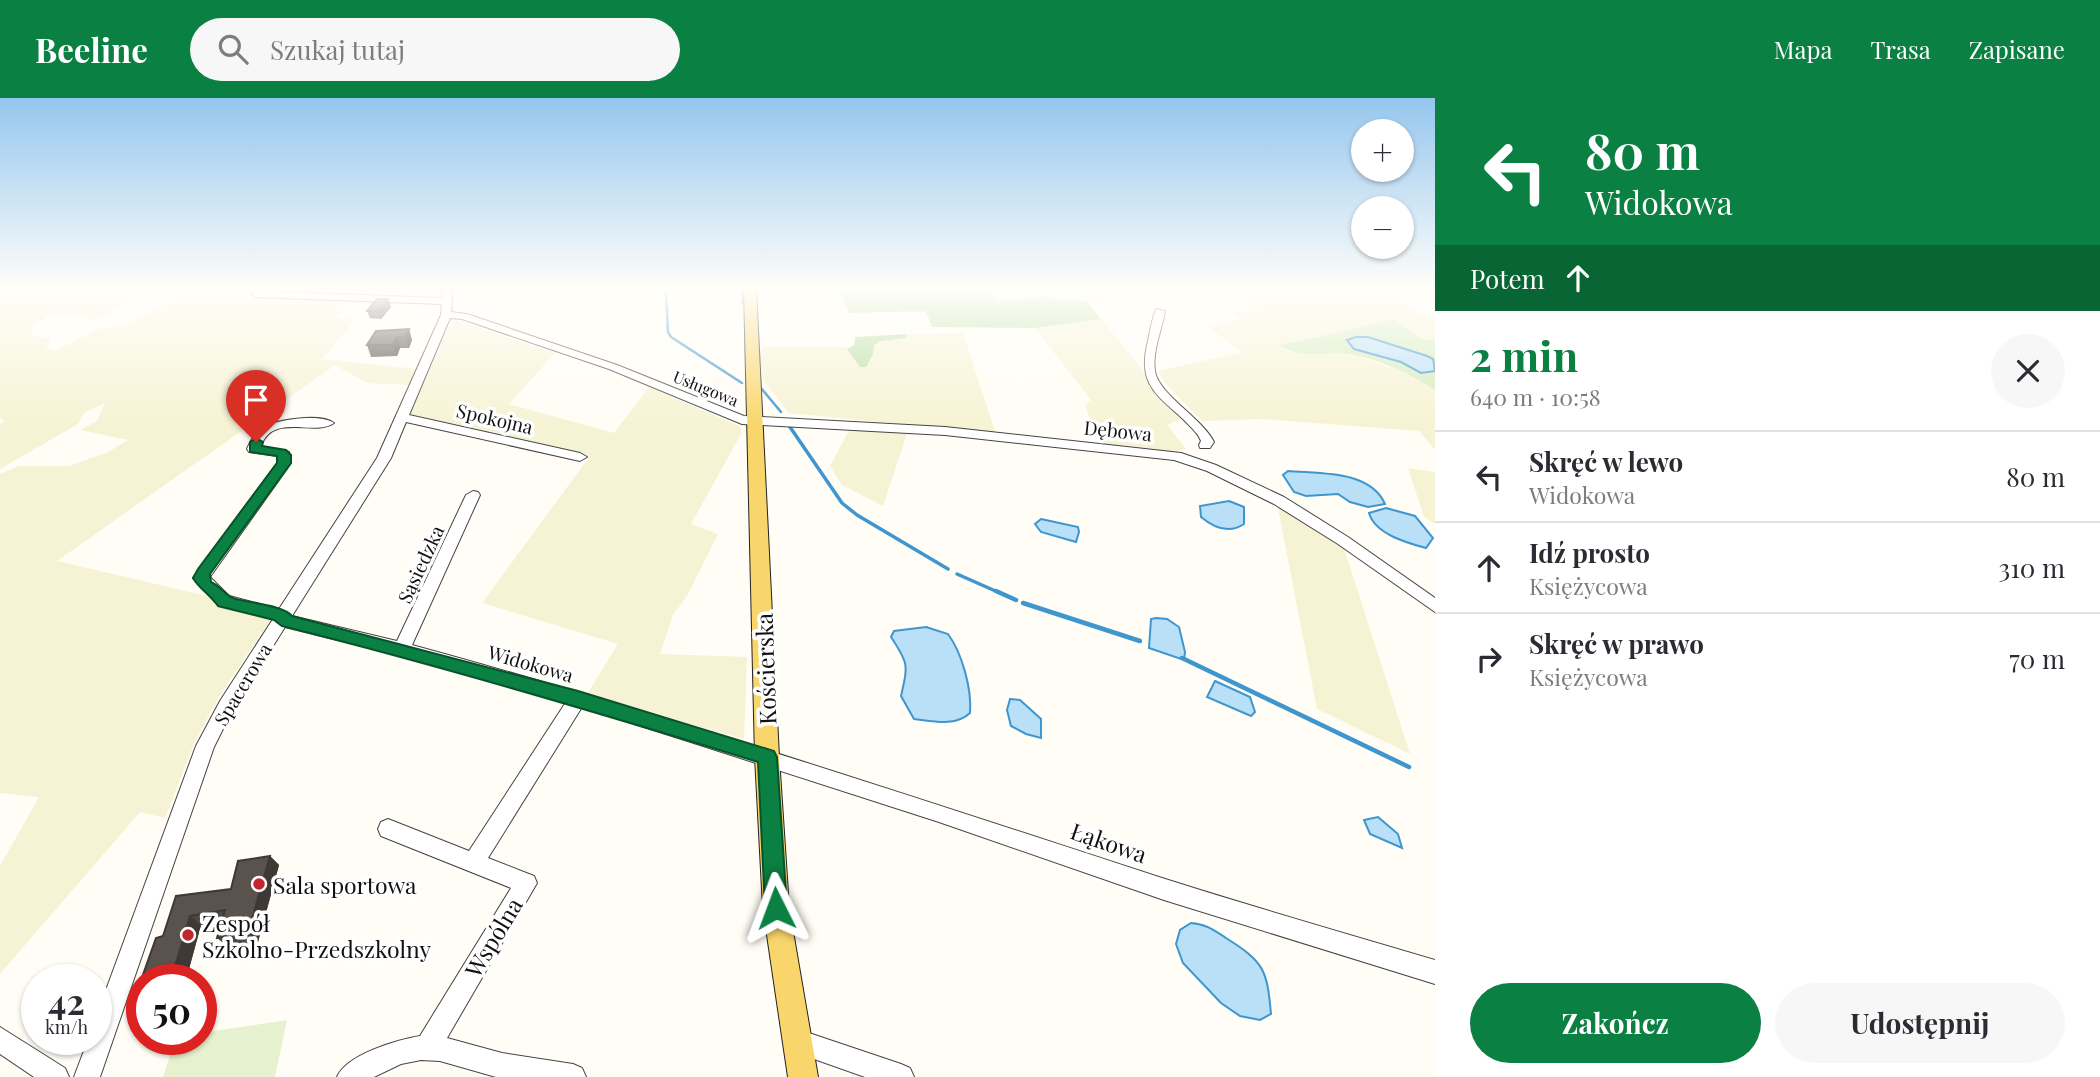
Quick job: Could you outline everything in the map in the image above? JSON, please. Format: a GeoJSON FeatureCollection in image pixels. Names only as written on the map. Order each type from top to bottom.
{"type":"FeatureCollection","features":[{"type":"Feature","properties":{"kind":"main road","name":"Kościerska"},"geometry":{"type":"LineString","coordinates":[[752,335],[767,757],[776,908],[797,1041],[795,1076]]}},
{"type":"Feature","properties":{"kind":"street","name":"Spacerowa"},"geometry":{"type":"LineString","coordinates":[[87,1077],[205,746],[226,706],[384,458],[438,335]]}},
{"type":"Feature","properties":{"kind":"street","name":"Usługowa"},"geometry":{"type":"LineString","coordinates":[[520,335],[579,354],[743,420],[755,420]]}},
{"type":"Feature","properties":{"kind":"street"},"geometry":{"type":"LineString","coordinates":[[1157,335],[1149,358],[1150,376],[1179,410],[1204,433],[1208,442],[1205,445]]}},
{"type":"Feature","properties":{"kind":"street","name":"Spokojna"},"geometry":{"type":"LineString","coordinates":[[402,417],[580,457]]}},
{"type":"Feature","properties":{"kind":"street","name":"Dębowa"},"geometry":{"type":"LineString","coordinates":[[755,420],[945,431],[1176,456],[1205,465],[1265,491],[1435,606]]}},
{"type":"Feature","properties":{"kind":"street","name":"Widokowa"},"geometry":{"type":"LineString","coordinates":[[328,424],[283,424],[265,431],[256,442],[254,449],[281,453],[284,455],[284,463],[201,578],[205,586],[216,591],[224,601],[578,698],[767,757]]}},
{"type":"Feature","properties":{"kind":"street","name":"Sąsiedzka"},"geometry":{"type":"LineString","coordinates":[[402,649],[473,495]]}},
{"type":"Feature","properties":{"kind":"street"},"geometry":{"type":"LineString","coordinates":[[474,862],[578,698]]}},
{"type":"Feature","properties":{"kind":"street","name":"Łąkowa"},"geometry":{"type":"LineString","coordinates":[[767,757],[1164,889],[1435,972]]}},
{"type":"Feature","properties":{"kind":"street","name":"Wspólna"},"geometry":{"type":"LineString","coordinates":[[388,829],[526,883],[428,1046]]}},
{"type":"Feature","properties":{"kind":"street"},"geometry":{"type":"LineString","coordinates":[[0,1039],[56,1077]]}},
{"type":"Feature","properties":{"kind":"street"},"geometry":{"type":"LineString","coordinates":[[797,1041],[901,1077]]}},
{"type":"Feature","properties":{"kind":"street"},"geometry":{"type":"LineString","coordinates":[[350,1077],[392,1053],[428,1046],[528,1072],[573,1077]]}},
{"type":"Feature","properties":{"kind":"shaded area"},"geometry":{"type":"Polygon","coordinates":[[[0,335],[32,335],[51,339],[46,347],[54,351],[87,335],[343,335],[322,359],[418,369],[411,385],[367,383],[335,365],[57,561],[276,612],[218,698],[194,744],[165,818],[140,812],[0,974],[0,866],[39,797],[0,793],[0,474],[18,466],[69,466],[108,452],[128,440],[80,430],[97,421],[105,403],[84,413],[78,424],[0,469],[0,424],[4,421],[0,418],[0,335]]]}},
{"type":"Feature","properties":{"kind":"shaded area"},"geometry":{"type":"Polygon","coordinates":[[[445,335],[500,335],[555,353],[509,404],[614,433],[649,387],[741,427],[741,434],[691,524],[718,534],[687,596],[673,615],[660,654],[747,657],[744,739],[586,696],[618,644],[482,603],[590,456],[409,416],[445,335]]]}},
{"type":"Feature","properties":{"kind":"shaded area"},"geometry":{"type":"Polygon","coordinates":[[[907,335],[964,335],[996,434],[789,413],[763,380],[760,354],[763,347],[846,347],[860,367],[865,367],[873,345],[881,341],[906,338],[907,335]]]}},
{"type":"Feature","properties":{"kind":"shaded area"},"geometry":{"type":"Polygon","coordinates":[[[1040,335],[1114,335],[1182,418],[1167,425],[1186,449],[1172,452],[1099,444],[1085,405],[1091,400],[1040,335]]]}},
{"type":"Feature","properties":{"kind":"shaded area"},"geometry":{"type":"Polygon","coordinates":[[[1218,335],[1327,335],[1280,345],[1289,352],[1355,355],[1398,370],[1435,390],[1435,450],[1419,431],[1262,419],[1202,421],[1164,382],[1158,371],[1243,352],[1218,335]]]}},
{"type":"Feature","properties":{"kind":"shaded area"},"geometry":{"type":"Polygon","coordinates":[[[1416,335],[1435,335],[1435,339],[1425,340],[1416,335]]]}},
{"type":"Feature","properties":{"kind":"shaded area"},"geometry":{"type":"Polygon","coordinates":[[[851,427],[908,431],[883,506],[842,485],[830,466],[851,427]]]}},
{"type":"Feature","properties":{"kind":"shaded area"},"geometry":{"type":"Polygon","coordinates":[[[1408,468],[1435,472],[1435,524],[1424,517],[1408,468]]]}},
{"type":"Feature","properties":{"kind":"shaded area"},"geometry":{"type":"Polygon","coordinates":[[[1277,503],[1344,548],[1410,754],[1317,709],[1277,503]]]}},
{"type":"Feature","properties":{"kind":"green space"},"geometry":{"type":"Polygon","coordinates":[[[907,335],[906,338],[881,341],[874,345],[873,354],[866,367],[860,367],[847,349],[854,345],[855,337],[907,335]]]}},
{"type":"Feature","properties":{"kind":"green space"},"geometry":{"type":"Polygon","coordinates":[[[1327,335],[1416,335],[1425,340],[1435,339],[1435,390],[1396,369],[1365,358],[1345,354],[1296,352],[1280,345],[1327,335]]]}},
{"type":"Feature","properties":{"kind":"green space"},"geometry":{"type":"Polygon","coordinates":[[[287,1020],[275,1077],[163,1077],[170,1055],[217,1055],[217,1031],[287,1020]]]}},
{"type":"Feature","properties":{"kind":"water"},"geometry":{"type":"Polygon","coordinates":[[[1368,337],[1427,356],[1433,359],[1435,371],[1421,373],[1401,362],[1354,349],[1347,340],[1368,337]]]}},
{"type":"Feature","properties":{"kind":"water"},"geometry":{"type":"Polygon","coordinates":[[[1288,471],[1356,479],[1378,493],[1385,504],[1368,507],[1350,502],[1338,494],[1306,496],[1294,492],[1283,475],[1288,471]]]}},
{"type":"Feature","properties":{"kind":"water"},"geometry":{"type":"Polygon","coordinates":[[[1229,501],[1244,507],[1244,524],[1227,529],[1211,524],[1201,517],[1200,506],[1229,501]]]}},
{"type":"Feature","properties":{"kind":"water"},"geometry":{"type":"Polygon","coordinates":[[[1386,508],[1415,516],[1433,538],[1426,548],[1393,536],[1378,527],[1369,513],[1386,508]]]}},
{"type":"Feature","properties":{"kind":"water"},"geometry":{"type":"Polygon","coordinates":[[[1041,519],[1078,527],[1076,542],[1041,532],[1035,524],[1041,519]]]}},
{"type":"Feature","properties":{"kind":"water"},"geometry":{"type":"Polygon","coordinates":[[[1151,619],[1167,619],[1179,627],[1185,652],[1184,660],[1149,648],[1151,619]]]}},
{"type":"Feature","properties":{"kind":"water"},"geometry":{"type":"Polygon","coordinates":[[[926,627],[948,634],[962,661],[968,682],[970,713],[958,720],[944,722],[914,719],[901,696],[905,678],[904,659],[891,637],[894,631],[926,627]]]}},
{"type":"Feature","properties":{"kind":"water"},"geometry":{"type":"Polygon","coordinates":[[[1215,681],[1250,697],[1255,712],[1251,716],[1207,697],[1215,681]]]}},
{"type":"Feature","properties":{"kind":"water"},"geometry":{"type":"Polygon","coordinates":[[[1010,699],[1020,700],[1041,719],[1041,738],[1011,726],[1007,710],[1010,699]]]}},
{"type":"Feature","properties":{"kind":"water"},"geometry":{"type":"Polygon","coordinates":[[[1378,817],[1398,834],[1402,848],[1370,834],[1364,820],[1378,817]]]}},
{"type":"Feature","properties":{"kind":"water"},"geometry":{"type":"Polygon","coordinates":[[[1191,923],[1214,930],[1256,961],[1268,987],[1271,1014],[1260,1020],[1240,1016],[1221,1003],[1183,963],[1176,944],[1180,930],[1191,923]]]}},
{"type":"Feature","properties":{"kind":"building"},"geometry":{"type":"Polygon","coordinates":[[[374,335],[406,335],[397,337],[393,345],[367,345],[374,335]]]}},
{"type":"Feature","properties":{"kind":"building"},"geometry":{"type":"Polygon","coordinates":[[[270,856],[248,933],[217,938],[225,910],[190,916],[176,964],[147,964],[156,938],[163,936],[176,896],[231,889],[238,861],[270,856]]]}},
{"type":"Feature","properties":{"kind":"waterway"},"geometry":{"type":"LineString","coordinates":[[670,335],[742,383]]}},
{"type":"Feature","properties":{"kind":"waterway"},"geometry":{"type":"LineString","coordinates":[[761,388],[781,412]]}},
{"type":"Feature","properties":{"kind":"waterway"},"geometry":{"type":"LineString","coordinates":[[790,427],[842,503],[857,515],[948,569]]}},
{"type":"Feature","properties":{"kind":"waterway"},"geometry":{"type":"LineString","coordinates":[[957,574],[1000,593]]}},
{"type":"Feature","properties":{"kind":"waterway"},"geometry":{"type":"LineString","coordinates":[[996,591],[1016,600]]}},
{"type":"Feature","properties":{"kind":"waterway"},"geometry":{"type":"LineString","coordinates":[[1023,603],[1140,641]]}},
{"type":"Feature","properties":{"kind":"waterway"},"geometry":{"type":"LineString","coordinates":[[1182,658],[1409,767]]}},
{"type":"Feature","properties":{"kind":"place","name":"Sala sportowa"},"geometry":{"type":"Point","coordinates":[259,884]}},
{"type":"Feature","properties":{"kind":"place","name":"Zespół Szkolno-Przedszkolny"},"geometry":{"type":"Point","coordinates":[188,935]}},
{"type":"Feature","properties":{"kind":"route"},"geometry":{"type":"LineString","coordinates":[[256,442],[254,449],[281,453],[284,455],[284,463],[203,572],[201,578],[205,586],[216,591],[224,601],[284,616],[282,620],[402,649],[578,698],[767,757],[776,908]]}}]}
